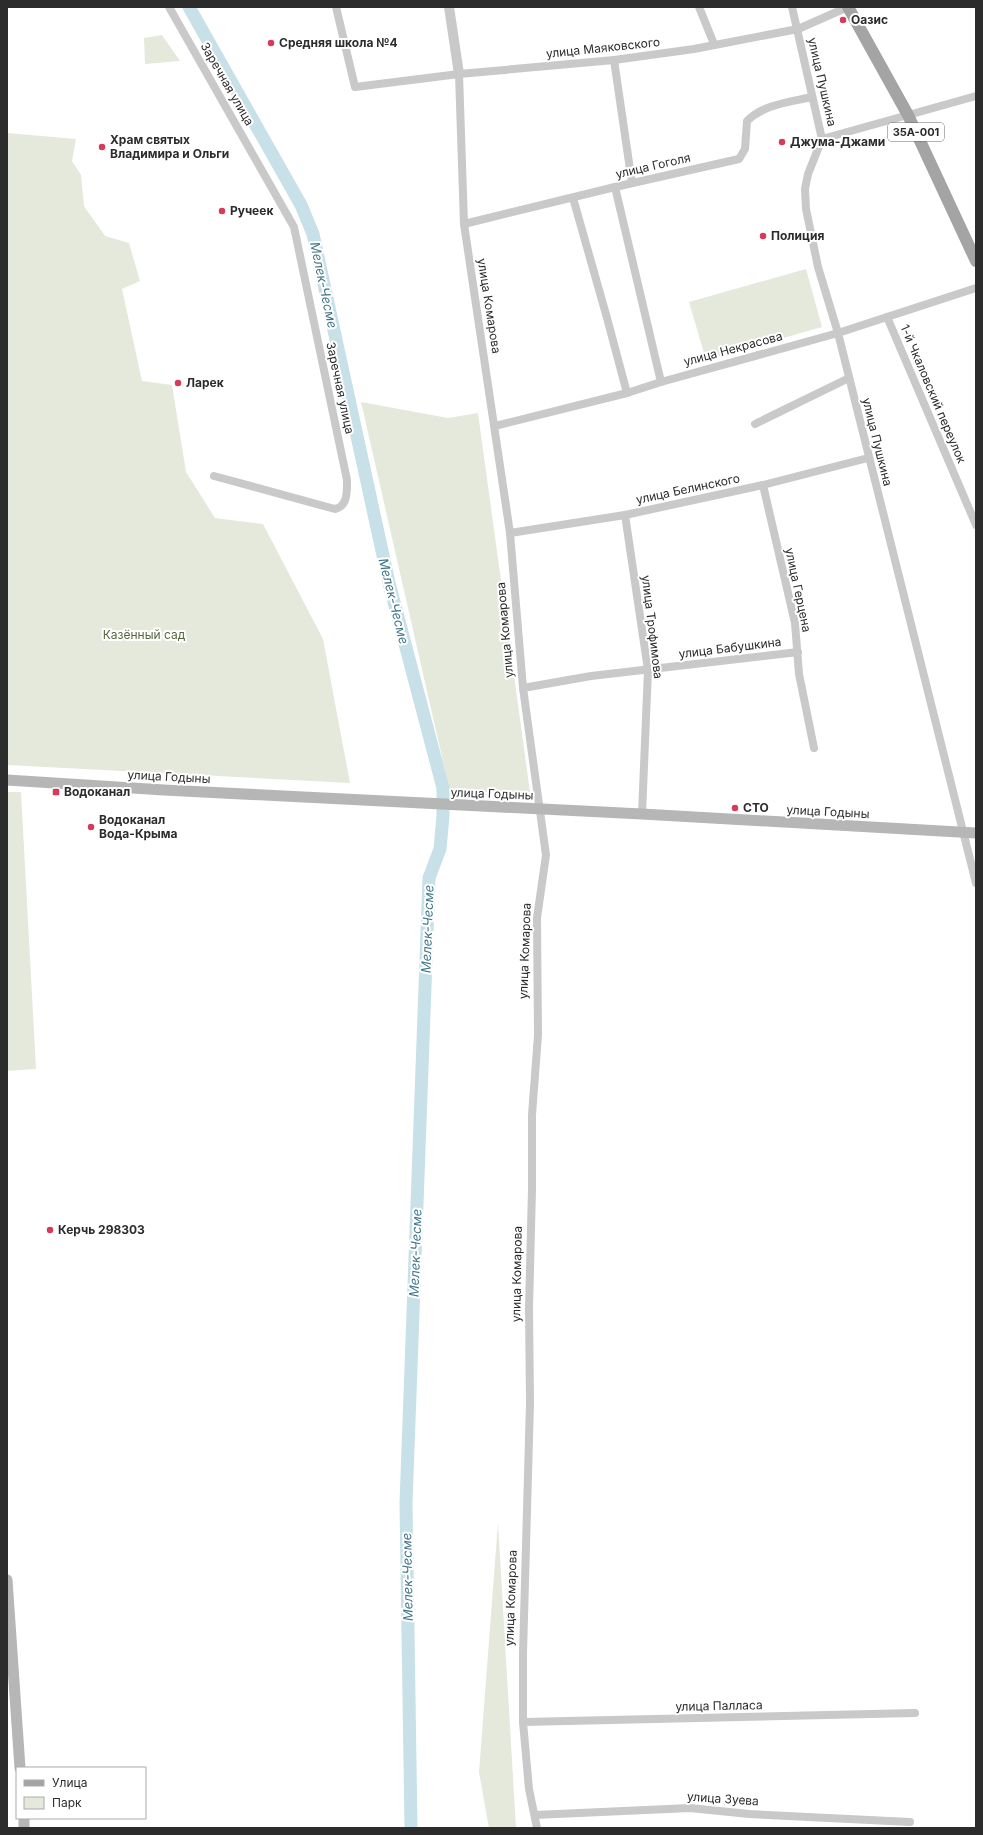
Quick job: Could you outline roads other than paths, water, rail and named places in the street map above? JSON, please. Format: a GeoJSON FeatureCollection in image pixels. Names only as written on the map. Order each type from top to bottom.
{"type":"FeatureCollection","features":[{"type":"Feature","properties":{"kind":"main road","name":"35А-001"},"geometry":{"type":"LineString","coordinates":[[848,7],[910,114],[976,261]]}},
{"type":"Feature","properties":{"kind":"main road","name":"35А-001"},"geometry":{"type":"LineString","coordinates":[[854,7],[910,114],[976,251]]}},
{"type":"Feature","properties":{"kind":"main road","name":"улица Годыны"},"geometry":{"type":"LineString","coordinates":[[7,780],[976,833]]}},
{"type":"Feature","properties":{"kind":"main road"},"geometry":{"type":"LineString","coordinates":[[7,1580],[20,1767]]}},
{"type":"Feature","properties":{"kind":"street","name":"Заречная улица"},"geometry":{"type":"LineString","coordinates":[[169,7],[294,227],[347,480],[347,492],[345,503],[339,508],[335,509],[214,476]]}},
{"type":"Feature","properties":{"kind":"street","name":"улица Маяковского"},"geometry":{"type":"LineString","coordinates":[[336,7],[355,87],[460,74],[614,60],[694,49],[798,29],[848,7]]}},
{"type":"Feature","properties":{"kind":"street","name":"улица Комарова"},"geometry":{"type":"LineString","coordinates":[[449,7],[460,74],[464,224],[510,533],[523,688],[546,854],[537,918],[538,1035],[532,1114],[532,1189],[528,1308],[530,1410],[523,1653],[523,1722],[529,1789],[538,1828]]}},
{"type":"Feature","properties":{"kind":"street"},"geometry":{"type":"LineString","coordinates":[[699,7],[714,44]]}},
{"type":"Feature","properties":{"kind":"street","name":"улица Пушкина"},"geometry":{"type":"LineString","coordinates":[[792,7],[822,139],[808,174],[805,189],[806,209],[818,267],[838,333],[868,458],[976,883]]}},
{"type":"Feature","properties":{"kind":"street"},"geometry":{"type":"LineString","coordinates":[[614,60],[632,183]]}},
{"type":"Feature","properties":{"kind":"street"},"geometry":{"type":"LineString","coordinates":[[822,139],[976,96]]}},
{"type":"Feature","properties":{"kind":"street","name":"улица Гоголя"},"geometry":{"type":"LineString","coordinates":[[464,224],[615,187],[739,159],[745,149],[747,121],[752,116],[762,110],[812,97]]}},
{"type":"Feature","properties":{"kind":"street"},"geometry":{"type":"LineString","coordinates":[[615,187],[661,382]]}},
{"type":"Feature","properties":{"kind":"street"},"geometry":{"type":"LineString","coordinates":[[572,198],[608,318],[627,393]]}},
{"type":"Feature","properties":{"kind":"street","name":"улица Некрасова"},"geometry":{"type":"LineString","coordinates":[[495,426],[627,393],[661,382],[838,333],[976,288]]}},
{"type":"Feature","properties":{"kind":"street","name":"1-й Чкаловский переулок"},"geometry":{"type":"LineString","coordinates":[[887,317],[976,525]]}},
{"type":"Feature","properties":{"kind":"street"},"geometry":{"type":"LineString","coordinates":[[755,424],[849,378]]}},
{"type":"Feature","properties":{"kind":"street","name":"улица Белинского"},"geometry":{"type":"LineString","coordinates":[[510,533],[625,515],[763,485],[868,458]]}},
{"type":"Feature","properties":{"kind":"street","name":"улица Герцена"},"geometry":{"type":"LineString","coordinates":[[763,485],[795,623],[799,674],[814,748]]}},
{"type":"Feature","properties":{"kind":"street","name":"улица Трофимова"},"geometry":{"type":"LineString","coordinates":[[625,515],[648,670],[642,814]]}},
{"type":"Feature","properties":{"kind":"street","name":"улица Бабушкина"},"geometry":{"type":"LineString","coordinates":[[523,688],[591,676],[798,652]]}},
{"type":"Feature","properties":{"kind":"street","name":"улица Палласа"},"geometry":{"type":"LineString","coordinates":[[523,1722],[915,1713]]}},
{"type":"Feature","properties":{"kind":"street","name":"улица Зуева"},"geometry":{"type":"LineString","coordinates":[[534,1815],[690,1808],[749,1814],[910,1822]]}},
{"type":"Feature","properties":{"kind":"waterway","name":"Мелек-Чесме"},"geometry":{"type":"LineString","coordinates":[[189,7],[301,205],[313,234],[389,583],[443,788],[443,816],[440,849],[429,878],[406,1503],[411,1828]]}},
{"type":"Feature","properties":{"kind":"place","name":"Оазис"},"geometry":{"type":"Point","coordinates":[843,20]}},
{"type":"Feature","properties":{"kind":"place","name":"Средняя школа №4"},"geometry":{"type":"Point","coordinates":[271,43]}},
{"type":"Feature","properties":{"kind":"place","name":"Джума-Джами"},"geometry":{"type":"Point","coordinates":[782,142]}},
{"type":"Feature","properties":{"kind":"place","name":"Храм святых Владимира и Ольги"},"geometry":{"type":"Point","coordinates":[102,147]}},
{"type":"Feature","properties":{"kind":"place","name":"Ручеек"},"geometry":{"type":"Point","coordinates":[222,211]}},
{"type":"Feature","properties":{"kind":"place","name":"Полиция"},"geometry":{"type":"Point","coordinates":[763,236]}},
{"type":"Feature","properties":{"kind":"place","name":"Ларек"},"geometry":{"type":"Point","coordinates":[178,383]}},
{"type":"Feature","properties":{"kind":"place","name":"Водоканал"},"geometry":{"type":"Point","coordinates":[56,792]}},
{"type":"Feature","properties":{"kind":"place","name":"СТО"},"geometry":{"type":"Point","coordinates":[735,808]}},
{"type":"Feature","properties":{"kind":"place","name":"Водоканал Вода-Крыма"},"geometry":{"type":"Point","coordinates":[91,827]}},
{"type":"Feature","properties":{"kind":"place","name":"Керчь 298303"},"geometry":{"type":"Point","coordinates":[50,1230]}},
{"type":"Feature","properties":{"kind":"park label","name":"Казённый сад"},"geometry":{"type":"Point","coordinates":[144,635]}}]}
